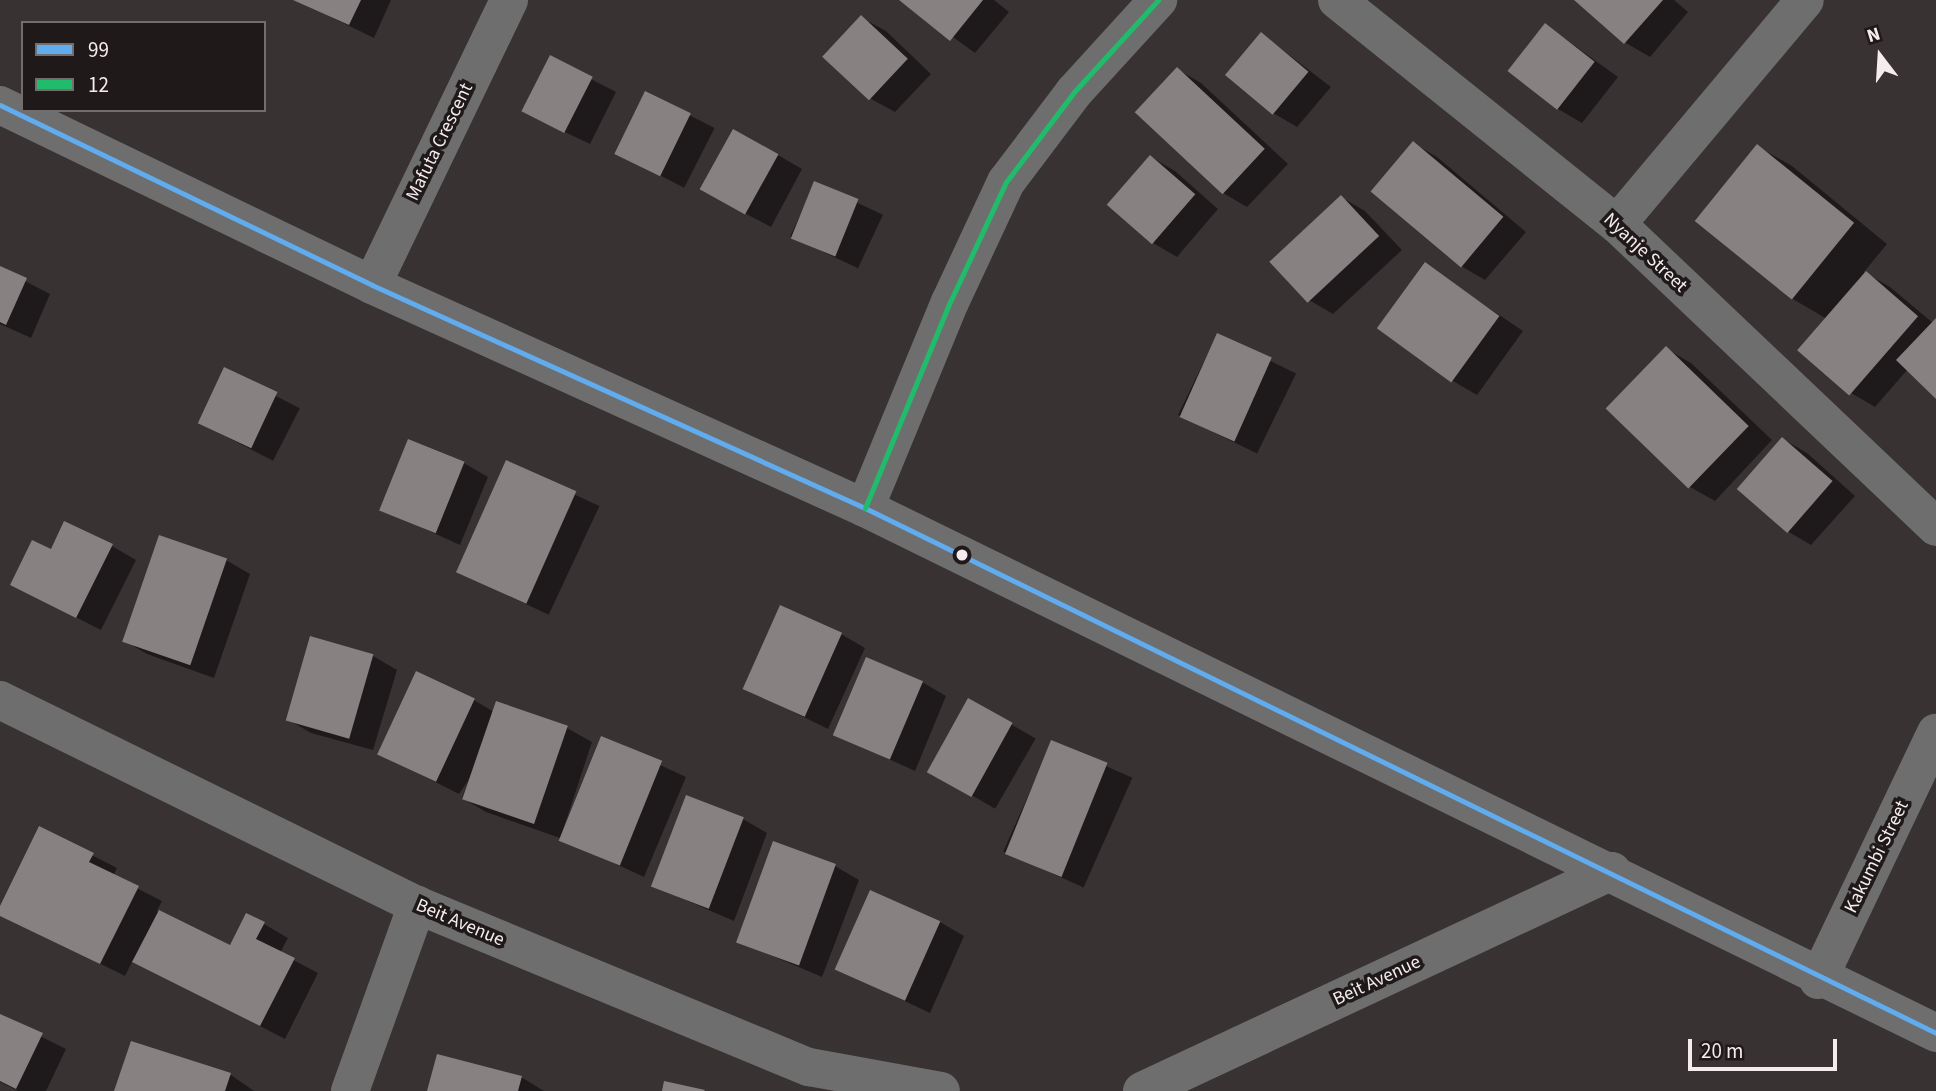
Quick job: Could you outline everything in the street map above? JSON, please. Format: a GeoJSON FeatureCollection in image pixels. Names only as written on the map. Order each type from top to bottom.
{"type":"FeatureCollection","features":[{"type":"Feature","properties":{"kind":"street","name":"Mafuta Crescent"},"geometry":{"type":"LineString","coordinates":[[372,285],[509,0]]}},
{"type":"Feature","properties":{"kind":"street"},"geometry":{"type":"LineString","coordinates":[[865,508],[950,302],[1006,182],[1074,92],[1158,0]]}},
{"type":"Feature","properties":{"kind":"street","name":"Nyanje Street"},"geometry":{"type":"LineString","coordinates":[[1337,0],[1617,224],[1936,527]]}},
{"type":"Feature","properties":{"kind":"street"},"geometry":{"type":"LineString","coordinates":[[1617,224],[1805,0]]}},
{"type":"Feature","properties":{"kind":"street"},"geometry":{"type":"LineString","coordinates":[[0,105],[372,285],[865,508],[1612,871],[1818,980],[1936,1033]]}},
{"type":"Feature","properties":{"kind":"street","name":"Beit Avenue"},"geometry":{"type":"LineString","coordinates":[[0,700],[417,905],[808,1079],[941,1091]]}},
{"type":"Feature","properties":{"kind":"street","name":"Kakumbi Street"},"geometry":{"type":"LineString","coordinates":[[1818,980],[1936,733]]}},
{"type":"Feature","properties":{"kind":"street","name":"Beit Avenue"},"geometry":{"type":"LineString","coordinates":[[1142,1091],[1612,871]]}},
{"type":"Feature","properties":{"kind":"street"},"geometry":{"type":"LineString","coordinates":[[350,1091],[417,905]]}},
{"type":"Feature","properties":{"kind":"building"},"geometry":{"type":"Polygon","coordinates":[[[293,0],[361,0],[349,25],[293,0]]]}},
{"type":"Feature","properties":{"kind":"building"},"geometry":{"type":"Polygon","coordinates":[[[899,0],[983,0],[950,41],[899,0]]]}},
{"type":"Feature","properties":{"kind":"building"},"geometry":{"type":"Polygon","coordinates":[[[1574,0],[1663,0],[1624,44],[1574,0]]]}},
{"type":"Feature","properties":{"kind":"building"},"geometry":{"type":"Polygon","coordinates":[[[861,15],[908,59],[869,100],[822,57],[861,15]]]}},
{"type":"Feature","properties":{"kind":"building"},"geometry":{"type":"Polygon","coordinates":[[[1545,23],[1595,62],[1557,110],[1507,71],[1545,23]]]}},
{"type":"Feature","properties":{"kind":"building"},"geometry":{"type":"Polygon","coordinates":[[[1261,32],[1308,72],[1272,115],[1225,75],[1261,32]]]}},
{"type":"Feature","properties":{"kind":"building"},"geometry":{"type":"Polygon","coordinates":[[[550,55],[593,77],[564,133],[521,111],[550,55]]]}},
{"type":"Feature","properties":{"kind":"building"},"geometry":{"type":"Polygon","coordinates":[[[1177,67],[1265,149],[1222,194],[1135,112],[1177,67]]]}},
{"type":"Feature","properties":{"kind":"building"},"geometry":{"type":"Polygon","coordinates":[[[645,91],[691,113],[660,176],[614,154],[645,91]]]}},
{"type":"Feature","properties":{"kind":"building"},"geometry":{"type":"Polygon","coordinates":[[[733,129],[778,154],[745,215],[700,189],[733,129]]]}},
{"type":"Feature","properties":{"kind":"building"},"geometry":{"type":"Polygon","coordinates":[[[1413,141],[1503,217],[1461,267],[1371,192],[1413,141]]]}},
{"type":"Feature","properties":{"kind":"building"},"geometry":{"type":"Polygon","coordinates":[[[1757,144],[1854,223],[1792,300],[1695,221],[1757,144]]]}},
{"type":"Feature","properties":{"kind":"building"},"geometry":{"type":"Polygon","coordinates":[[[1150,155],[1195,194],[1152,244],[1107,205],[1150,155]]]}},
{"type":"Feature","properties":{"kind":"building"},"geometry":{"type":"Polygon","coordinates":[[[814,181],[859,199],[835,256],[791,238],[814,181]]]}},
{"type":"Feature","properties":{"kind":"building"},"geometry":{"type":"Polygon","coordinates":[[[1341,195],[1379,236],[1308,303],[1269,262],[1341,195]]]}},
{"type":"Feature","properties":{"kind":"building"},"geometry":{"type":"Polygon","coordinates":[[[1425,262],[1499,316],[1451,382],[1377,328],[1425,262]]]}},
{"type":"Feature","properties":{"kind":"building"},"geometry":{"type":"Polygon","coordinates":[[[0,266],[27,278],[6,325],[0,322],[0,266]]]}},
{"type":"Feature","properties":{"kind":"building"},"geometry":{"type":"Polygon","coordinates":[[[1866,271],[1918,316],[1849,396],[1797,350],[1866,271]]]}},
{"type":"Feature","properties":{"kind":"building"},"geometry":{"type":"Polygon","coordinates":[[[1936,318],[1936,399],[1896,360],[1936,318]]]}},
{"type":"Feature","properties":{"kind":"building"},"geometry":{"type":"Polygon","coordinates":[[[1217,333],[1272,357],[1234,441],[1180,417],[1217,333]]]}},
{"type":"Feature","properties":{"kind":"building"},"geometry":{"type":"Polygon","coordinates":[[[1666,346],[1749,426],[1688,488],[1606,409],[1666,346]]]}},
{"type":"Feature","properties":{"kind":"building"},"geometry":{"type":"Polygon","coordinates":[[[224,367],[277,392],[251,448],[198,423],[224,367]]]}},
{"type":"Feature","properties":{"kind":"building"},"geometry":{"type":"Polygon","coordinates":[[[1782,437],[1833,481],[1787,533],[1737,489],[1782,437]]]}},
{"type":"Feature","properties":{"kind":"building"},"geometry":{"type":"Polygon","coordinates":[[[408,439],[465,462],[436,533],[379,510],[408,439]]]}},
{"type":"Feature","properties":{"kind":"building"},"geometry":{"type":"Polygon","coordinates":[[[506,460],[576,491],[526,604],[456,572],[506,460]]]}},
{"type":"Feature","properties":{"kind":"building"},"geometry":{"type":"Polygon","coordinates":[[[64,521],[113,544],[76,618],[10,585],[32,540],[51,549],[64,521]]]}},
{"type":"Feature","properties":{"kind":"building"},"geometry":{"type":"Polygon","coordinates":[[[159,535],[227,558],[190,665],[122,642],[159,535]]]}},
{"type":"Feature","properties":{"kind":"building"},"geometry":{"type":"Polygon","coordinates":[[[780,605],[842,633],[805,717],[743,689],[780,605]]]}},
{"type":"Feature","properties":{"kind":"building"},"geometry":{"type":"Polygon","coordinates":[[[310,636],[373,654],[349,739],[286,721],[310,636]]]}},
{"type":"Feature","properties":{"kind":"building"},"geometry":{"type":"Polygon","coordinates":[[[866,657],[923,681],[890,759],[833,735],[866,657]]]}},
{"type":"Feature","properties":{"kind":"building"},"geometry":{"type":"Polygon","coordinates":[[[416,671],[475,698],[436,782],[377,754],[416,671]]]}},
{"type":"Feature","properties":{"kind":"building"},"geometry":{"type":"Polygon","coordinates":[[[968,698],[1013,723],[971,797],[927,772],[968,698]]]}},
{"type":"Feature","properties":{"kind":"building"},"geometry":{"type":"Polygon","coordinates":[[[496,701],[568,726],[534,824],[462,799],[496,701]]]}},
{"type":"Feature","properties":{"kind":"building"},"geometry":{"type":"Polygon","coordinates":[[[601,736],[662,761],[620,865],[559,841],[601,736]]]}},
{"type":"Feature","properties":{"kind":"building"},"geometry":{"type":"Polygon","coordinates":[[[1051,740],[1108,763],[1061,877],[1005,854],[1051,740]]]}},
{"type":"Feature","properties":{"kind":"building"},"geometry":{"type":"Polygon","coordinates":[[[686,795],[744,817],[709,909],[651,886],[686,795]]]}},
{"type":"Feature","properties":{"kind":"building"},"geometry":{"type":"Polygon","coordinates":[[[39,826],[94,853],[89,862],[139,886],[100,964],[0,916],[0,906],[39,826]]]}},
{"type":"Feature","properties":{"kind":"building"},"geometry":{"type":"Polygon","coordinates":[[[773,841],[836,864],[799,965],[736,942],[773,841]]]}},
{"type":"Feature","properties":{"kind":"building"},"geometry":{"type":"Polygon","coordinates":[[[870,890],[940,921],[905,1001],[835,969],[870,890]]]}},
{"type":"Feature","properties":{"kind":"building"},"geometry":{"type":"Polygon","coordinates":[[[159,910],[230,945],[246,913],[265,922],[256,939],[295,958],[260,1026],[132,962],[159,910]]]}},
{"type":"Feature","properties":{"kind":"building"},"geometry":{"type":"Polygon","coordinates":[[[0,1014],[43,1033],[16,1089],[0,1081],[0,1014]]]}},
{"type":"Feature","properties":{"kind":"building"},"geometry":{"type":"Polygon","coordinates":[[[131,1041],[231,1073],[225,1091],[114,1091],[131,1041]]]}},
{"type":"Feature","properties":{"kind":"building"},"geometry":{"type":"Polygon","coordinates":[[[437,1054],[522,1076],[518,1091],[427,1091],[437,1054]]]}},
{"type":"Feature","properties":{"kind":"building"},"geometry":{"type":"Polygon","coordinates":[[[664,1081],[705,1090],[662,1091],[664,1081]]]}},
{"type":"Feature","properties":{"kind":"transit line","name":"12"},"geometry":{"type":"LineString","coordinates":[[865,508],[950,302],[1006,182],[1074,92],[1158,0]]}},
{"type":"Feature","properties":{"kind":"transit line","name":"99"},"geometry":{"type":"LineString","coordinates":[[0,105],[372,285],[865,508],[1936,1033]]}}]}
